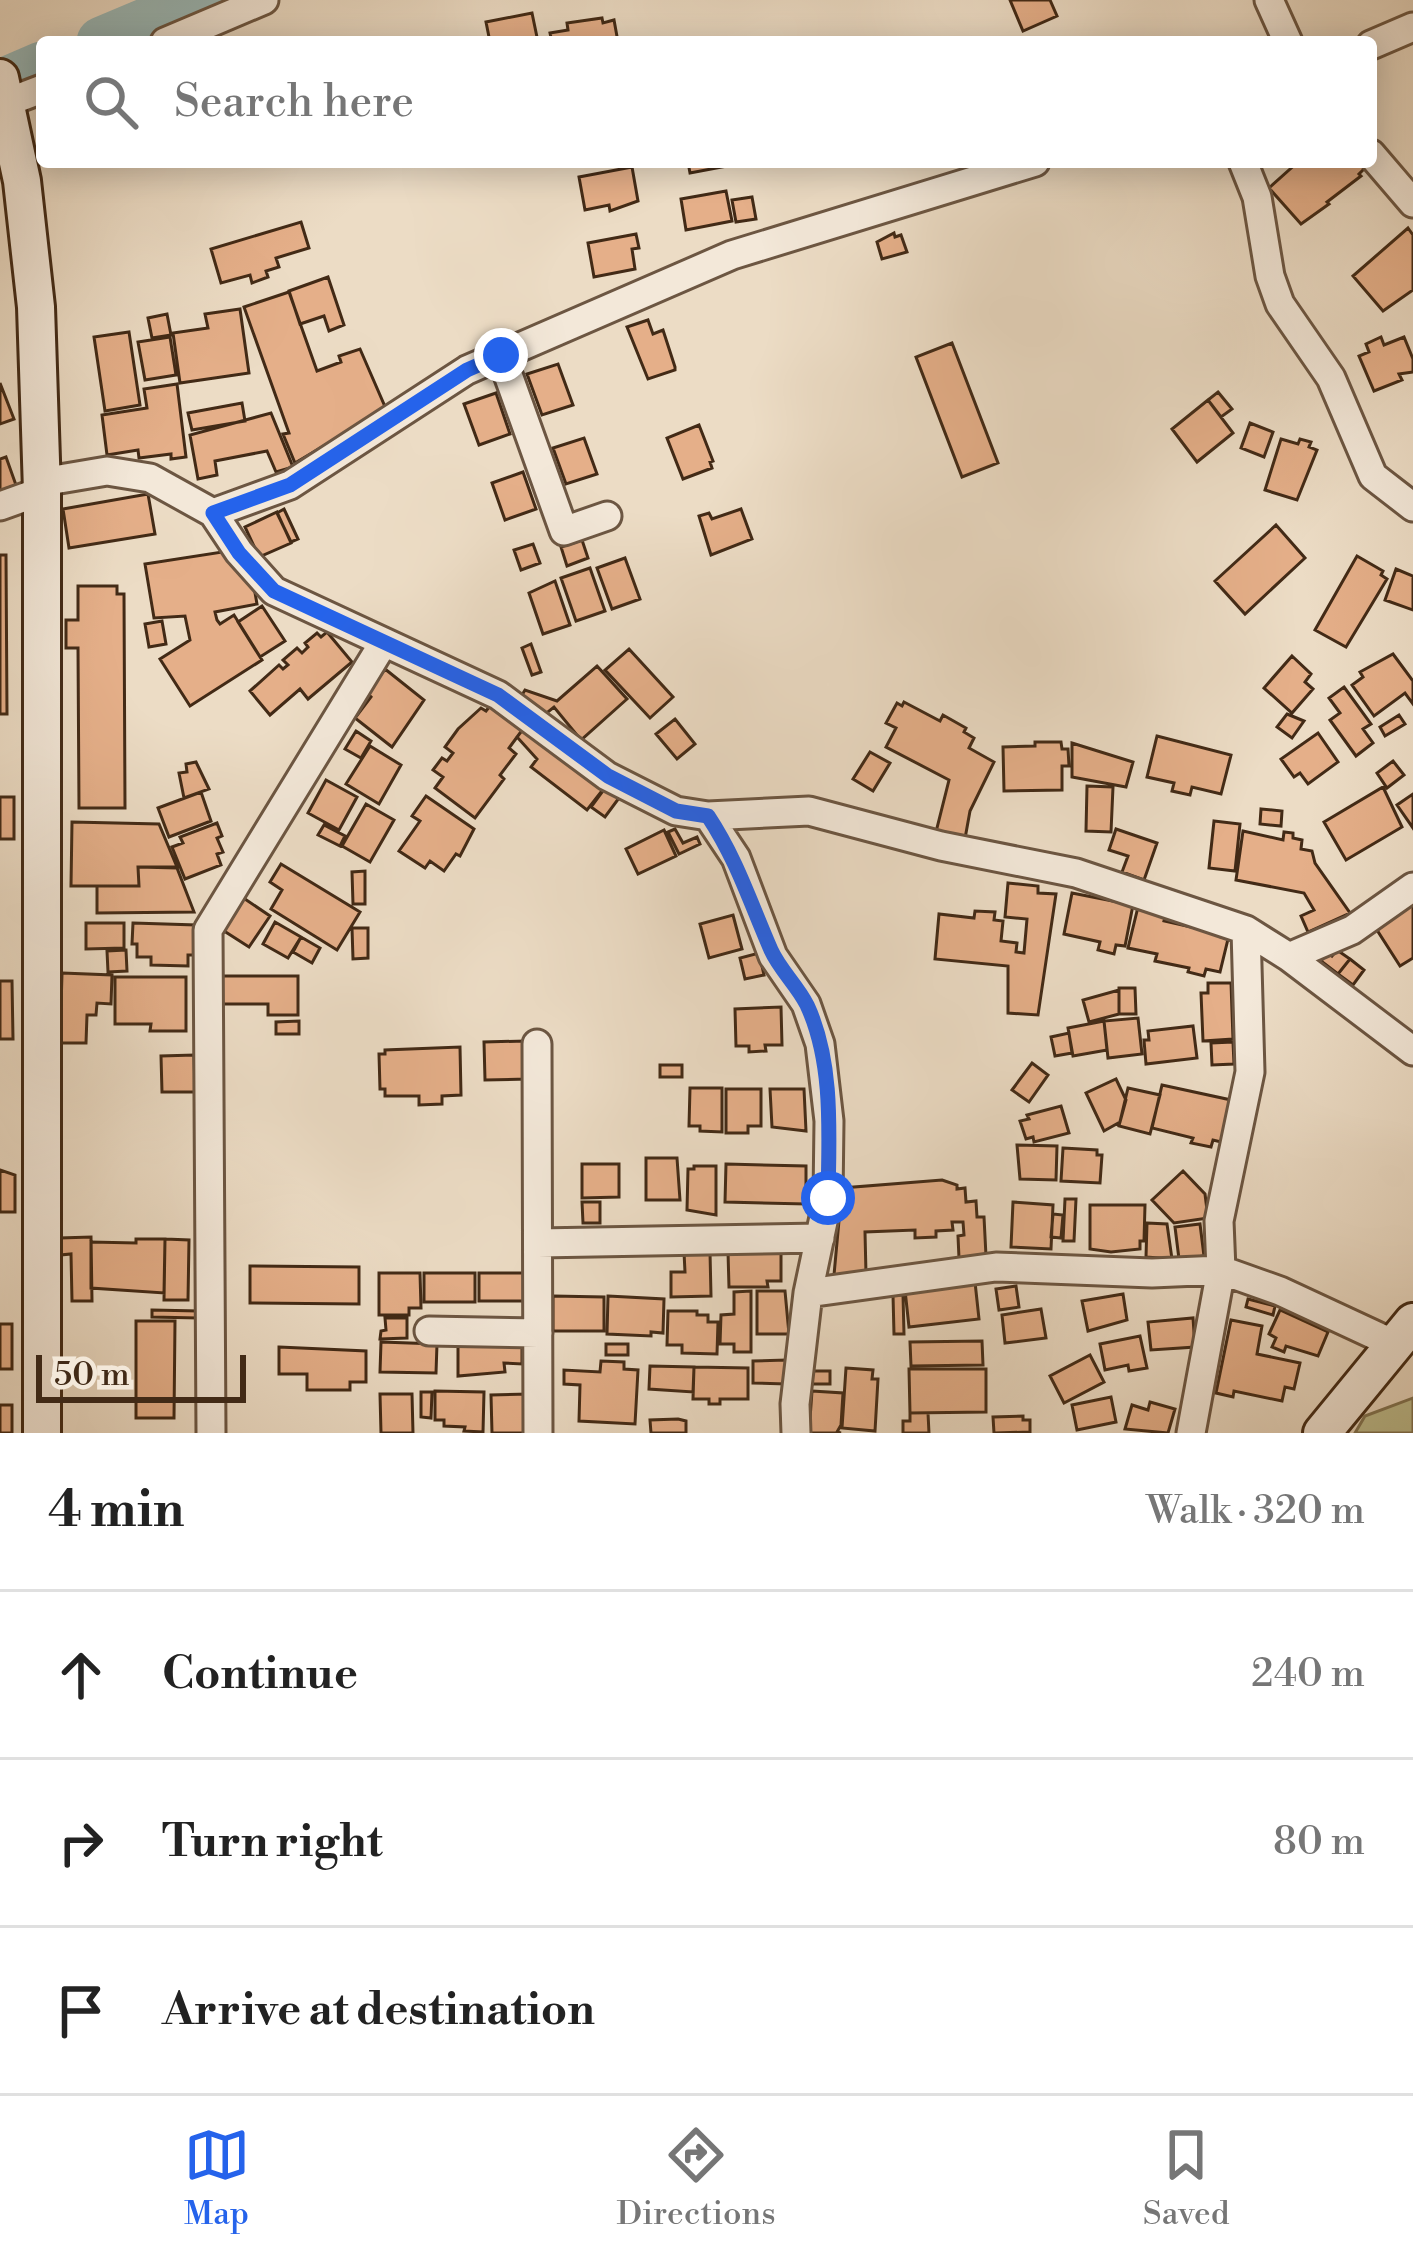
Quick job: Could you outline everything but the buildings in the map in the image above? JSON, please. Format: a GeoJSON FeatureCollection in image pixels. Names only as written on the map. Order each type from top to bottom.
{"type":"FeatureCollection","features":[{"type":"Feature","properties":{"kind":"street"},"geometry":{"type":"LineString","coordinates":[[179,36],[264,0]]}},
{"type":"Feature","properties":{"kind":"street"},"geometry":{"type":"LineString","coordinates":[[1269,0],[1285,36]]}},
{"type":"Feature","properties":{"kind":"street"},"geometry":{"type":"LineString","coordinates":[[1377,42],[1413,27]]}},
{"type":"Feature","properties":{"kind":"street"},"geometry":{"type":"LineString","coordinates":[[17,90],[36,307],[42,486],[42,1433]]}},
{"type":"Feature","properties":{"kind":"street"},"geometry":{"type":"LineString","coordinates":[[1377,161],[1413,203]]}},
{"type":"Feature","properties":{"kind":"street"},"geometry":{"type":"LineString","coordinates":[[213,513],[290,485],[467,370],[732,255],[1015,168]]}},
{"type":"Feature","properties":{"kind":"street"},"geometry":{"type":"LineString","coordinates":[[1245,168],[1257,196],[1270,276],[1280,304],[1330,378],[1373,476],[1413,507]]}},
{"type":"Feature","properties":{"kind":"street"},"geometry":{"type":"LineString","coordinates":[[501,355],[564,531],[607,516]]}},
{"type":"Feature","properties":{"kind":"street"},"geometry":{"type":"LineString","coordinates":[[0,506],[42,486],[107,471],[150,478],[213,513],[239,553],[274,591],[498,695],[608,776],[676,811],[708,816],[808,812],[941,846],[1076,873],[1246,930],[1413,1052]]}},
{"type":"Feature","properties":{"kind":"street"},"geometry":{"type":"LineString","coordinates":[[211,1433],[208,930],[384,642]]}},
{"type":"Feature","properties":{"kind":"street"},"geometry":{"type":"LineString","coordinates":[[708,816],[736,858],[773,956],[806,1004],[820,1044],[829,1121],[828,1198],[808,1293],[796,1433]]}},
{"type":"Feature","properties":{"kind":"street"},"geometry":{"type":"LineString","coordinates":[[1289,957],[1352,930],[1413,887]]}},
{"type":"Feature","properties":{"kind":"street"},"geometry":{"type":"LineString","coordinates":[[1191,1433],[1221,1270],[1219,1221],[1250,1072],[1246,930]]}},
{"type":"Feature","properties":{"kind":"street"},"geometry":{"type":"LineString","coordinates":[[537,1044],[538,1433]]}},
{"type":"Feature","properties":{"kind":"street"},"geometry":{"type":"LineString","coordinates":[[538,1243],[820,1238]]}},
{"type":"Feature","properties":{"kind":"street"},"geometry":{"type":"LineString","coordinates":[[808,1293],[996,1267],[1152,1273],[1221,1270],[1403,1333],[1322,1433]]}},
{"type":"Feature","properties":{"kind":"street"},"geometry":{"type":"LineString","coordinates":[[429,1331],[538,1333]]}},
{"type":"Feature","properties":{"kind":"green space"},"geometry":{"type":"Polygon","coordinates":[[[1413,1398],[1413,1433],[1355,1433],[1365,1416],[1413,1398]]]}},
{"type":"Feature","properties":{"kind":"waterway"},"geometry":{"type":"LineString","coordinates":[[116,36],[202,0]]}},
{"type":"Feature","properties":{"kind":"waterway"},"geometry":{"type":"LineString","coordinates":[[0,85],[36,70]]}},
{"type":"Feature","properties":{"kind":"route"},"geometry":{"type":"LineString","coordinates":[[501,355],[467,370],[290,485],[213,513],[239,553],[274,591],[498,695],[608,776],[676,811],[708,816],[736,858],[773,956],[806,1004],[820,1044],[829,1121],[828,1198]]}}]}
